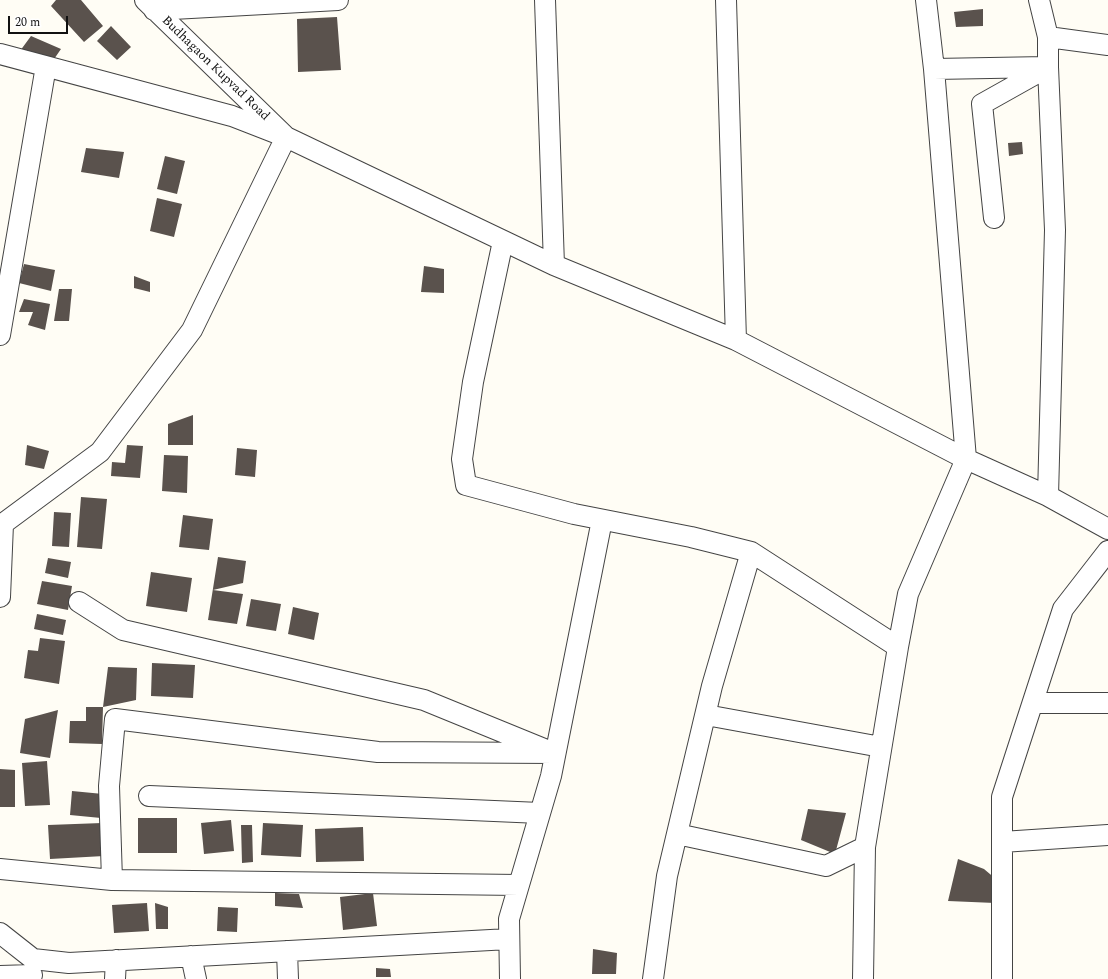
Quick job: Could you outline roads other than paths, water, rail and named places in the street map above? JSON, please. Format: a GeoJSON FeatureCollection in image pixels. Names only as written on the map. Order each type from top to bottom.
{"type":"FeatureCollection","features":[{"type":"Feature","properties":{"kind":"street"},"geometry":{"type":"LineString","coordinates":[[150,5],[338,0]]}},
{"type":"Feature","properties":{"kind":"street"},"geometry":{"type":"LineString","coordinates":[[545,0],[554,265]]}},
{"type":"Feature","properties":{"kind":"street"},"geometry":{"type":"LineString","coordinates":[[726,0],[736,340]]}},
{"type":"Feature","properties":{"kind":"street"},"geometry":{"type":"LineString","coordinates":[[863,979],[865,847],[908,594],[966,459],[934,69],[926,0]]}},
{"type":"Feature","properties":{"kind":"street"},"geometry":{"type":"LineString","coordinates":[[1039,0],[1048,37],[1055,230],[1048,496]]}},
{"type":"Feature","properties":{"kind":"street","name":"Budhagaon Kupvad Road"},"geometry":{"type":"LineString","coordinates":[[150,5],[286,137]]}},
{"type":"Feature","properties":{"kind":"street"},"geometry":{"type":"LineString","coordinates":[[1048,37],[1108,45]]}},
{"type":"Feature","properties":{"kind":"street"},"geometry":{"type":"LineString","coordinates":[[0,54],[232,116],[286,137],[554,265],[736,340],[966,459],[1048,496],[1108,529]]}},
{"type":"Feature","properties":{"kind":"street"},"geometry":{"type":"LineString","coordinates":[[0,335],[46,66]]}},
{"type":"Feature","properties":{"kind":"street"},"geometry":{"type":"LineString","coordinates":[[934,69],[1048,67]]}},
{"type":"Feature","properties":{"kind":"street"},"geometry":{"type":"LineString","coordinates":[[994,218],[982,104],[1048,67]]}},
{"type":"Feature","properties":{"kind":"street"},"geometry":{"type":"LineString","coordinates":[[0,597],[2,525],[100,452],[192,330],[286,137]]}},
{"type":"Feature","properties":{"kind":"street"},"geometry":{"type":"LineString","coordinates":[[503,241],[473,382],[462,459],[466,485],[574,514],[691,537],[751,552],[898,647]]}},
{"type":"Feature","properties":{"kind":"street"},"geometry":{"type":"LineString","coordinates":[[510,979],[509,920],[550,776],[602,520]]}},
{"type":"Feature","properties":{"kind":"street"},"geometry":{"type":"LineString","coordinates":[[1002,979],[1002,797],[1063,609],[1108,551]]}},
{"type":"Feature","properties":{"kind":"street"},"geometry":{"type":"LineString","coordinates":[[653,979],[667,876],[712,686],[751,552]]}},
{"type":"Feature","properties":{"kind":"street"},"geometry":{"type":"LineString","coordinates":[[79,602],[123,630],[424,700],[555,753]]}},
{"type":"Feature","properties":{"kind":"street"},"geometry":{"type":"LineString","coordinates":[[1032,703],[1108,703]]}},
{"type":"Feature","properties":{"kind":"street"},"geometry":{"type":"LineString","coordinates":[[706,715],[881,746]]}},
{"type":"Feature","properties":{"kind":"street"},"geometry":{"type":"LineString","coordinates":[[112,880],[109,786],[114,719],[378,752],[555,753]]}},
{"type":"Feature","properties":{"kind":"street"},"geometry":{"type":"LineString","coordinates":[[149,796],[540,813]]}},
{"type":"Feature","properties":{"kind":"street"},"geometry":{"type":"LineString","coordinates":[[677,834],[826,866],[865,847]]}},
{"type":"Feature","properties":{"kind":"street"},"geometry":{"type":"LineString","coordinates":[[1002,842],[1108,835]]}},
{"type":"Feature","properties":{"kind":"street"},"geometry":{"type":"LineString","coordinates":[[0,869],[112,880],[519,885]]}},
{"type":"Feature","properties":{"kind":"street"},"geometry":{"type":"LineString","coordinates":[[0,933],[32,971]]}},
{"type":"Feature","properties":{"kind":"street"},"geometry":{"type":"LineString","coordinates":[[0,976],[69,963],[116,969],[191,956],[509,938]]}},
{"type":"Feature","properties":{"kind":"street"},"geometry":{"type":"LineString","coordinates":[[287,950],[288,979]]}},
{"type":"Feature","properties":{"kind":"street"},"geometry":{"type":"LineString","coordinates":[[191,956],[196,979]]}}]}
